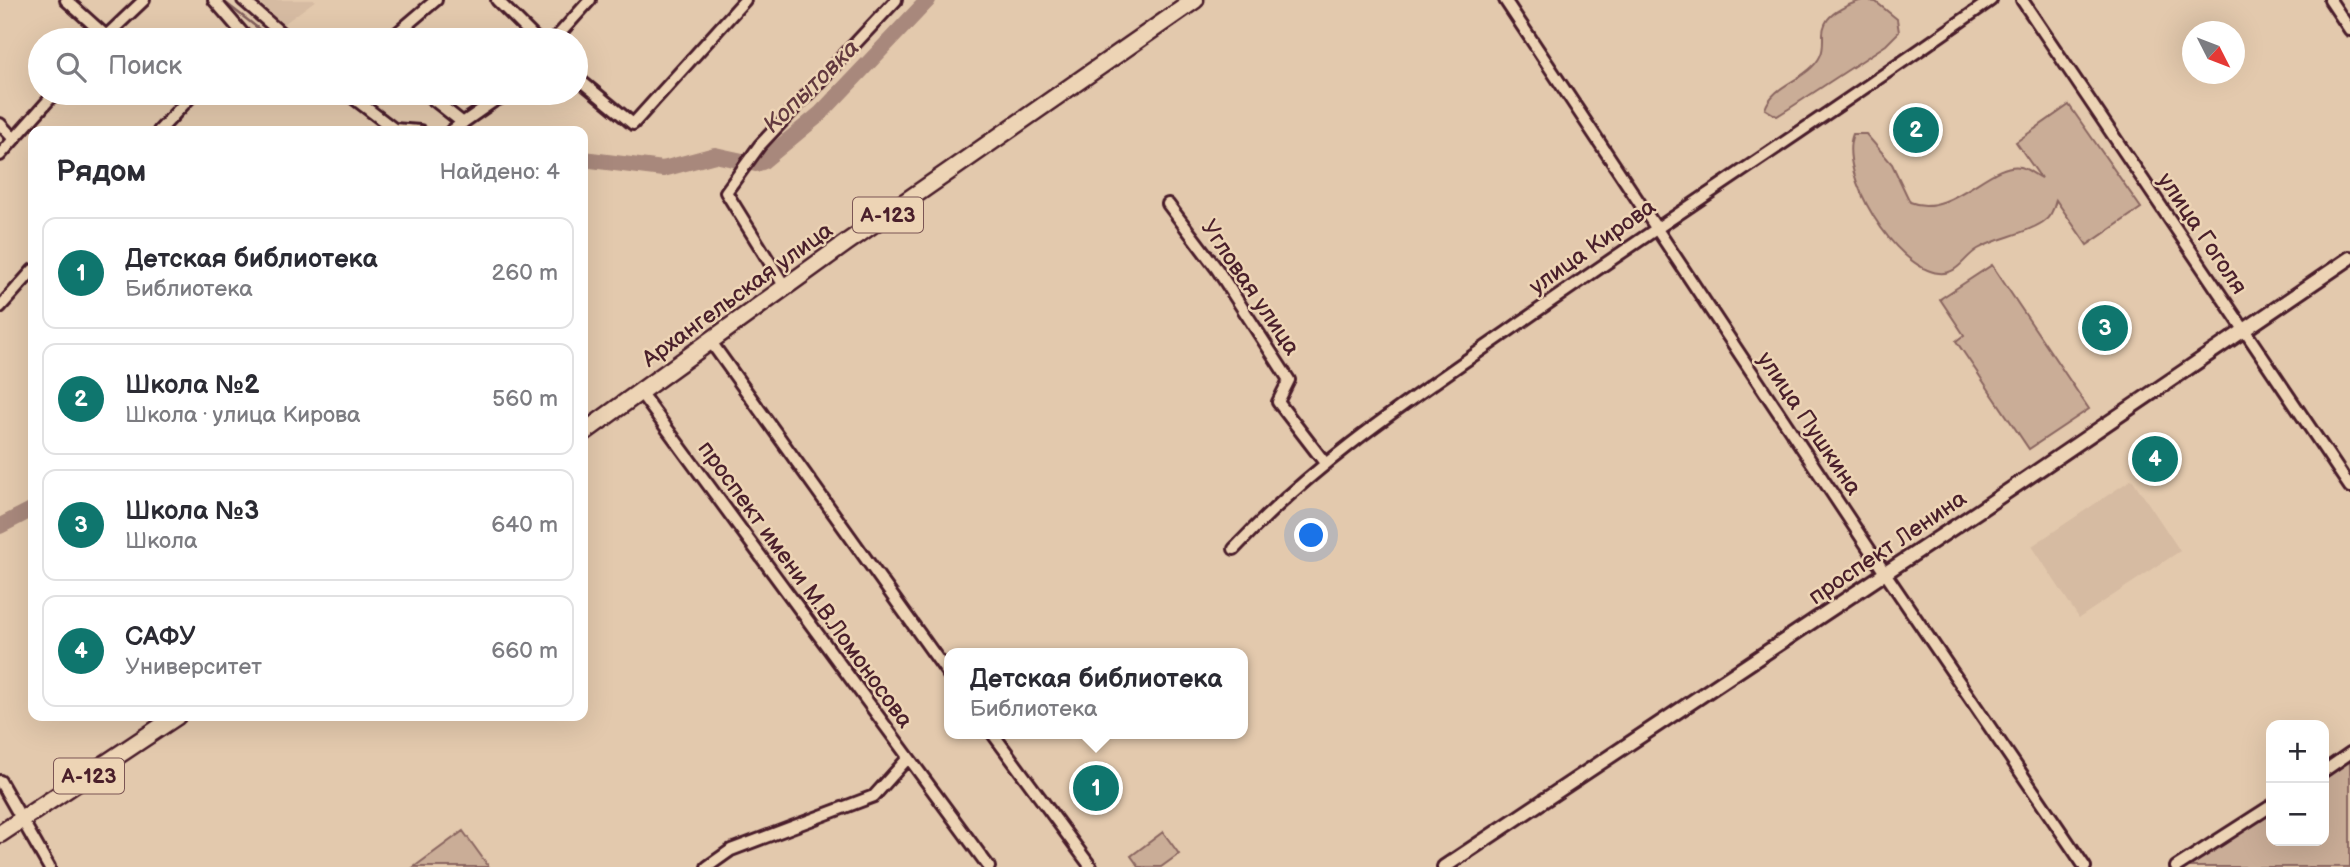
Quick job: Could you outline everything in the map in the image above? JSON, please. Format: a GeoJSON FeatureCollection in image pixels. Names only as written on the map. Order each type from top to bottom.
{"type":"FeatureCollection","features":[{"type":"Feature","properties":{"kind":"main road","name":"Архангельская улица"},"geometry":{"type":"LineString","coordinates":[[588,429],[785,286],[1188,2]]}},
{"type":"Feature","properties":{"kind":"main road","name":"А-123"},"geometry":{"type":"LineString","coordinates":[[0,834],[170,721]]}},
{"type":"Feature","properties":{"kind":"street"},"geometry":{"type":"LineString","coordinates":[[66,0],[94,28]]}},
{"type":"Feature","properties":{"kind":"street"},"geometry":{"type":"LineString","coordinates":[[115,28],[144,0]]}},
{"type":"Feature","properties":{"kind":"street"},"geometry":{"type":"LineString","coordinates":[[214,0],[235,28]]}},
{"type":"Feature","properties":{"kind":"street"},"geometry":{"type":"LineString","coordinates":[[243,0],[275,28]]}},
{"type":"Feature","properties":{"kind":"street"},"geometry":{"type":"LineString","coordinates":[[406,28],[436,0]]}},
{"type":"Feature","properties":{"kind":"street"},"geometry":{"type":"LineString","coordinates":[[497,0],[525,28]]}},
{"type":"Feature","properties":{"kind":"street"},"geometry":{"type":"LineString","coordinates":[[565,28],[590,0]]}},
{"type":"Feature","properties":{"kind":"street"},"geometry":{"type":"LineString","coordinates":[[588,87],[633,124],[745,0]]}},
{"type":"Feature","properties":{"kind":"street"},"geometry":{"type":"LineString","coordinates":[[785,286],[726,192],[761,145],[897,0]]}},
{"type":"Feature","properties":{"kind":"street","name":"улица Пушкина"},"geometry":{"type":"LineString","coordinates":[[1505,0],[1885,573],[2085,867]]}},
{"type":"Feature","properties":{"kind":"street","name":"улица Кирова"},"geometry":{"type":"LineString","coordinates":[[1234,549],[1272,509],[1325,463],[1655,227],[1991,0]]}},
{"type":"Feature","properties":{"kind":"street","name":"улица Гоголя"},"geometry":{"type":"LineString","coordinates":[[2022,0],[2350,487]]}},
{"type":"Feature","properties":{"kind":"street"},"geometry":{"type":"LineString","coordinates":[[2330,0],[2350,30]]}},
{"type":"Feature","properties":{"kind":"street"},"geometry":{"type":"LineString","coordinates":[[0,155],[44,105]]}},
{"type":"Feature","properties":{"kind":"street"},"geometry":{"type":"LineString","coordinates":[[164,126],[183,105]]}},
{"type":"Feature","properties":{"kind":"street"},"geometry":{"type":"LineString","coordinates":[[363,105],[390,126]]}},
{"type":"Feature","properties":{"kind":"street"},"geometry":{"type":"LineString","coordinates":[[437,105],[458,126],[488,105]]}},
{"type":"Feature","properties":{"kind":"street"},"geometry":{"type":"LineString","coordinates":[[0,124],[14,139]]}},
{"type":"Feature","properties":{"kind":"street","name":"Угловая улица"},"geometry":{"type":"LineString","coordinates":[[1168,204],[1217,269],[1289,380],[1279,402],[1325,463]]}},
{"type":"Feature","properties":{"kind":"street","name":"проспект Ленина"},"geometry":{"type":"LineString","coordinates":[[1444,867],[2350,258]]}},
{"type":"Feature","properties":{"kind":"street"},"geometry":{"type":"LineString","coordinates":[[0,307],[28,276]]}},
{"type":"Feature","properties":{"kind":"street"},"geometry":{"type":"LineString","coordinates":[[711,342],[944,668]]}},
{"type":"Feature","properties":{"kind":"street","name":"проспект имени М.В.Ломоносова"},"geometry":{"type":"LineString","coordinates":[[640,392],[989,867]]}},
{"type":"Feature","properties":{"kind":"street"},"geometry":{"type":"LineString","coordinates":[[997,739],[1091,867]]}},
{"type":"Feature","properties":{"kind":"street"},"geometry":{"type":"LineString","coordinates":[[2329,768],[2350,753]]}},
{"type":"Feature","properties":{"kind":"street"},"geometry":{"type":"LineString","coordinates":[[707,867],[731,850],[874,796],[908,758]]}},
{"type":"Feature","properties":{"kind":"street"},"geometry":{"type":"LineString","coordinates":[[0,781],[49,867]]}},
{"type":"Feature","properties":{"kind":"street"},"geometry":{"type":"LineString","coordinates":[[2176,867],[2266,809]]}},
{"type":"Feature","properties":{"kind":"shaded area"},"geometry":{"type":"Polygon","coordinates":[[[258,0],[316,0],[281,26],[258,0]]]}},
{"type":"Feature","properties":{"kind":"shaded area"},"geometry":{"type":"Polygon","coordinates":[[[1862,0],[1876,2],[1897,19],[1899,32],[1886,45],[1777,116],[1765,109],[1773,95],[1806,72],[1820,58],[1825,24],[1831,16],[1862,0]]]}},
{"type":"Feature","properties":{"kind":"shaded area"},"geometry":{"type":"Polygon","coordinates":[[[2069,105],[2141,208],[2087,245],[2056,200],[2052,212],[2043,222],[1986,245],[1973,252],[1951,271],[1939,273],[1922,267],[1905,255],[1888,237],[1862,194],[1850,151],[1853,134],[1866,134],[1892,164],[1910,202],[1925,205],[1940,203],[2009,167],[2021,167],[2041,178],[2016,142],[2069,105]]]}},
{"type":"Feature","properties":{"kind":"shaded area"},"geometry":{"type":"Polygon","coordinates":[[[1992,265],[2089,409],[2029,449],[1956,341],[1964,335],[1940,299],[1992,265]]]}},
{"type":"Feature","properties":{"kind":"shaded area"},"geometry":{"type":"Polygon","coordinates":[[[2132,479],[2180,551],[2079,618],[2032,546],[2132,479]]]}},
{"type":"Feature","properties":{"kind":"shaded area"},"geometry":{"type":"Polygon","coordinates":[[[2350,760],[2350,867],[2188,867],[2266,815],[2266,846],[2329,846],[2329,774],[2350,760]]]}},
{"type":"Feature","properties":{"kind":"shaded area"},"geometry":{"type":"Polygon","coordinates":[[[463,831],[489,867],[414,867],[463,831]]]}},
{"type":"Feature","properties":{"kind":"shaded area"},"geometry":{"type":"Polygon","coordinates":[[[1163,832],[1179,854],[1161,867],[1139,867],[1131,856],[1163,832]]]}},
{"type":"Feature","properties":{"kind":"waterway"},"geometry":{"type":"LineString","coordinates":[[222,0],[258,28]]}},
{"type":"Feature","properties":{"kind":"waterway","name":"Копытовка"},"geometry":{"type":"LineString","coordinates":[[588,160],[663,169],[715,155],[756,164],[762,162],[820,114],[928,0]]}},
{"type":"Feature","properties":{"kind":"waterway","name":"Копытовка"},"geometry":{"type":"LineString","coordinates":[[0,526],[28,512]]}},
{"type":"Feature","properties":{"kind":"place","name":"Школа №2"},"geometry":{"type":"Point","coordinates":[1916,130]}},
{"type":"Feature","properties":{"kind":"place","name":"Школа №3"},"geometry":{"type":"Point","coordinates":[2105,328]}},
{"type":"Feature","properties":{"kind":"place","name":"САФУ"},"geometry":{"type":"Point","coordinates":[2155,459]}},
{"type":"Feature","properties":{"kind":"place","name":"Детская библиотека"},"geometry":{"type":"Point","coordinates":[1096,788]}}]}
